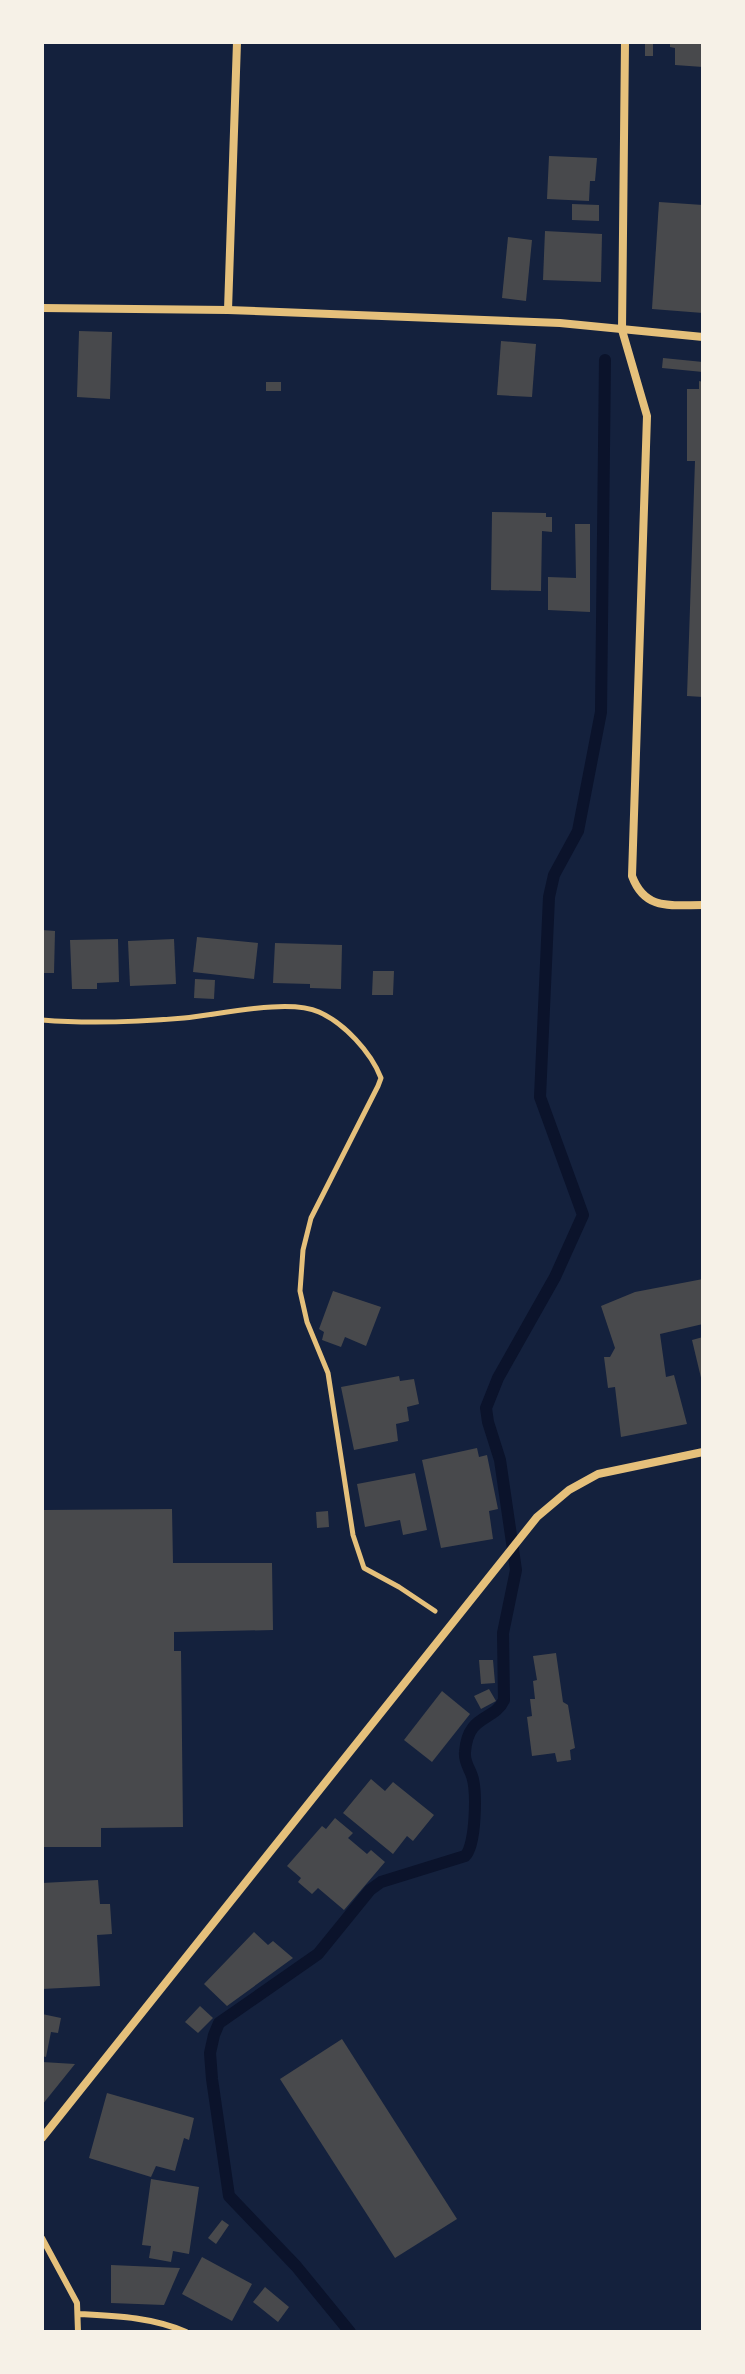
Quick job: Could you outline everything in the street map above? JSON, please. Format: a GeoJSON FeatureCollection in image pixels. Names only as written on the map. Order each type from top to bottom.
{"type":"FeatureCollection","features":[{"type":"Feature","properties":{"kind":"street"},"geometry":{"type":"LineString","coordinates":[[228,310],[237,42]]}},
{"type":"Feature","properties":{"kind":"street"},"geometry":{"type":"LineString","coordinates":[[625,42],[622,330],[647,416],[632,876],[637,889],[651,901],[670,905],[703,905]]}},
{"type":"Feature","properties":{"kind":"street"},"geometry":{"type":"LineString","coordinates":[[42,308],[228,310],[560,323],[703,337]]}},
{"type":"Feature","properties":{"kind":"street"},"geometry":{"type":"LineString","coordinates":[[42,2138],[537,1517],[569,1490],[598,1474],[703,1452]]}},
{"type":"Feature","properties":{"kind":"lane"},"geometry":{"type":"LineString","coordinates":[[42,2238],[77,2303],[78,2332]]}},
{"type":"Feature","properties":{"kind":"lane"},"geometry":{"type":"LineString","coordinates":[[78,2314],[133,2317],[165,2323],[186,2332]]}},
{"type":"Feature","properties":{"kind":"path"},"geometry":{"type":"LineString","coordinates":[[42,1020],[75,1023],[181,1018],[287,1006],[318,1011],[345,1030],[375,1063],[381,1078],[378,1086],[311,1218],[303,1250],[300,1291],[307,1322],[328,1373],[353,1535],[364,1568],[453,1623]]}},
{"type":"Feature","properties":{"kind":"building"},"geometry":{"type":"Polygon","coordinates":[[[645,42],[653,42],[653,56],[645,56],[645,42]]]}},
{"type":"Feature","properties":{"kind":"building"},"geometry":{"type":"Polygon","coordinates":[[[670,42],[703,42],[703,67],[675,65],[675,48],[670,47],[670,42]]]}},
{"type":"Feature","properties":{"kind":"building"},"geometry":{"type":"Polygon","coordinates":[[[549,156],[597,158],[595,181],[590,181],[589,201],[547,199],[549,156]]]}},
{"type":"Feature","properties":{"kind":"building"},"geometry":{"type":"Polygon","coordinates":[[[659,202],[703,205],[703,313],[652,309],[659,202]]]}},
{"type":"Feature","properties":{"kind":"building"},"geometry":{"type":"Polygon","coordinates":[[[572,204],[599,205],[599,221],[572,220],[572,204]]]}},
{"type":"Feature","properties":{"kind":"building"},"geometry":{"type":"Polygon","coordinates":[[[545,231],[602,234],[601,282],[543,280],[545,231]]]}},
{"type":"Feature","properties":{"kind":"building"},"geometry":{"type":"Polygon","coordinates":[[[508,237],[532,240],[526,301],[502,298],[508,237]]]}},
{"type":"Feature","properties":{"kind":"building"},"geometry":{"type":"Polygon","coordinates":[[[79,331],[112,332],[110,399],[77,397],[79,331]]]}},
{"type":"Feature","properties":{"kind":"building"},"geometry":{"type":"Polygon","coordinates":[[[501,341],[536,344],[532,397],[497,395],[501,341]]]}},
{"type":"Feature","properties":{"kind":"building"},"geometry":{"type":"Polygon","coordinates":[[[663,358],[703,362],[703,372],[662,368],[663,358]]]}},
{"type":"Feature","properties":{"kind":"building"},"geometry":{"type":"Polygon","coordinates":[[[699,381],[703,382],[703,697],[687,696],[695,461],[687,461],[687,389],[699,389],[699,381]]]}},
{"type":"Feature","properties":{"kind":"building"},"geometry":{"type":"Polygon","coordinates":[[[266,382],[281,382],[281,391],[266,391],[266,382]]]}},
{"type":"Feature","properties":{"kind":"building"},"geometry":{"type":"Polygon","coordinates":[[[492,512],[546,513],[546,517],[552,517],[552,532],[542,531],[541,591],[491,590],[492,512]]]}},
{"type":"Feature","properties":{"kind":"building"},"geometry":{"type":"Polygon","coordinates":[[[575,524],[590,524],[590,612],[548,610],[548,577],[576,578],[575,524]]]}},
{"type":"Feature","properties":{"kind":"building"},"geometry":{"type":"Polygon","coordinates":[[[42,930],[55,931],[54,973],[42,973],[42,930]]]}},
{"type":"Feature","properties":{"kind":"building"},"geometry":{"type":"Polygon","coordinates":[[[197,937],[258,943],[254,979],[193,972],[197,937]]]}},
{"type":"Feature","properties":{"kind":"building"},"geometry":{"type":"Polygon","coordinates":[[[118,939],[119,982],[97,983],[97,989],[72,989],[70,940],[118,939]]]}},
{"type":"Feature","properties":{"kind":"building"},"geometry":{"type":"Polygon","coordinates":[[[174,939],[176,984],[130,986],[128,941],[174,939]]]}},
{"type":"Feature","properties":{"kind":"building"},"geometry":{"type":"Polygon","coordinates":[[[275,943],[342,945],[341,989],[273,983],[275,943]]]}},
{"type":"Feature","properties":{"kind":"building"},"geometry":{"type":"Polygon","coordinates":[[[373,971],[394,971],[393,995],[372,995],[373,971]]]}},
{"type":"Feature","properties":{"kind":"building"},"geometry":{"type":"Polygon","coordinates":[[[195,979],[215,980],[214,999],[194,998],[195,979]]]}},
{"type":"Feature","properties":{"kind":"building"},"geometry":{"type":"Polygon","coordinates":[[[703,1279],[703,1324],[660,1334],[666,1377],[674,1375],[687,1424],[621,1437],[615,1387],[608,1388],[604,1357],[610,1357],[615,1348],[601,1306],[635,1292],[703,1279]]]}},
{"type":"Feature","properties":{"kind":"building"},"geometry":{"type":"Polygon","coordinates":[[[333,1291],[381,1307],[366,1346],[345,1337],[341,1347],[322,1340],[324,1332],[319,1329],[333,1291]]]}},
{"type":"Feature","properties":{"kind":"building"},"geometry":{"type":"Polygon","coordinates":[[[703,1337],[703,1382],[702,1382],[692,1340],[703,1337]]]}},
{"type":"Feature","properties":{"kind":"building"},"geometry":{"type":"Polygon","coordinates":[[[399,1376],[400,1381],[414,1379],[419,1404],[407,1407],[409,1421],[396,1424],[398,1441],[354,1450],[341,1387],[399,1376]]]}},
{"type":"Feature","properties":{"kind":"building"},"geometry":{"type":"Polygon","coordinates":[[[477,1448],[479,1457],[487,1455],[498,1509],[489,1511],[493,1539],[441,1548],[422,1460],[477,1448]]]}},
{"type":"Feature","properties":{"kind":"building"},"geometry":{"type":"Polygon","coordinates":[[[415,1473],[427,1530],[403,1535],[400,1520],[365,1527],[357,1484],[415,1473]]]}},
{"type":"Feature","properties":{"kind":"building"},"geometry":{"type":"Polygon","coordinates":[[[172,1509],[173,1563],[272,1563],[273,1630],[174,1632],[174,1651],[181,1651],[183,1827],[101,1828],[101,1847],[42,1847],[42,1510],[172,1509]]]}},
{"type":"Feature","properties":{"kind":"building"},"geometry":{"type":"Polygon","coordinates":[[[328,1511],[329,1527],[317,1528],[316,1512],[328,1511]]]}},
{"type":"Feature","properties":{"kind":"building"},"geometry":{"type":"Polygon","coordinates":[[[556,1653],[563,1702],[568,1705],[575,1748],[570,1750],[571,1760],[557,1762],[555,1753],[532,1756],[527,1717],[532,1716],[530,1699],[535,1699],[533,1681],[537,1680],[533,1656],[556,1653]]]}},
{"type":"Feature","properties":{"kind":"building"},"geometry":{"type":"Polygon","coordinates":[[[479,1660],[493,1660],[495,1683],[481,1684],[479,1660]]]}},
{"type":"Feature","properties":{"kind":"building"},"geometry":{"type":"Polygon","coordinates":[[[489,1689],[496,1701],[481,1709],[474,1696],[489,1689]]]}},
{"type":"Feature","properties":{"kind":"building"},"geometry":{"type":"Polygon","coordinates":[[[442,1691],[470,1714],[432,1762],[404,1740],[442,1691]]]}},
{"type":"Feature","properties":{"kind":"building"},"geometry":{"type":"Polygon","coordinates":[[[371,1779],[385,1791],[393,1782],[434,1815],[413,1841],[407,1836],[393,1854],[343,1813],[371,1779]]]}},
{"type":"Feature","properties":{"kind":"building"},"geometry":{"type":"Polygon","coordinates":[[[335,1818],[353,1833],[348,1838],[367,1854],[371,1850],[385,1862],[344,1910],[318,1888],[312,1894],[298,1882],[301,1878],[287,1866],[322,1826],[326,1829],[335,1818]]]}},
{"type":"Feature","properties":{"kind":"building"},"geometry":{"type":"Polygon","coordinates":[[[98,1880],[100,1904],[110,1904],[112,1934],[97,1935],[100,1986],[42,1989],[42,1883],[98,1880]]]}},
{"type":"Feature","properties":{"kind":"building"},"geometry":{"type":"Polygon","coordinates":[[[254,1932],[268,1945],[273,1941],[293,1958],[227,2006],[204,1984],[254,1932]]]}},
{"type":"Feature","properties":{"kind":"building"},"geometry":{"type":"Polygon","coordinates":[[[200,2006],[213,2018],[198,2033],[185,2022],[200,2006]]]}},
{"type":"Feature","properties":{"kind":"building"},"geometry":{"type":"Polygon","coordinates":[[[42,2014],[61,2018],[58,2033],[51,2032],[46,2057],[42,2056],[42,2014]]]}},
{"type":"Feature","properties":{"kind":"building"},"geometry":{"type":"Polygon","coordinates":[[[342,2039],[457,2219],[395,2258],[280,2079],[342,2039]]]}},
{"type":"Feature","properties":{"kind":"building"},"geometry":{"type":"Polygon","coordinates":[[[42,2062],[75,2064],[42,2105],[42,2062]]]}},
{"type":"Feature","properties":{"kind":"building"},"geometry":{"type":"Polygon","coordinates":[[[107,2093],[194,2118],[189,2140],[184,2138],[175,2171],[156,2166],[151,2177],[89,2158],[107,2093]]]}},
{"type":"Feature","properties":{"kind":"building"},"geometry":{"type":"Polygon","coordinates":[[[151,2179],[199,2187],[189,2254],[173,2251],[171,2262],[149,2258],[151,2246],[142,2245],[151,2179]]]}},
{"type":"Feature","properties":{"kind":"building"},"geometry":{"type":"Polygon","coordinates":[[[222,2220],[229,2225],[216,2244],[208,2238],[222,2220]]]}},
{"type":"Feature","properties":{"kind":"building"},"geometry":{"type":"Polygon","coordinates":[[[202,2257],[252,2284],[232,2321],[182,2294],[202,2257]]]}},
{"type":"Feature","properties":{"kind":"building"},"geometry":{"type":"Polygon","coordinates":[[[111,2265],[180,2268],[164,2305],[111,2303],[111,2265]]]}},
{"type":"Feature","properties":{"kind":"building"},"geometry":{"type":"Polygon","coordinates":[[[265,2287],[289,2307],[278,2322],[253,2302],[265,2287]]]}},
{"type":"Feature","properties":{"kind":"waterway"},"geometry":{"type":"LineString","coordinates":[[350,2332],[296,2266],[229,2196],[210,2053],[219,2023],[318,1954],[370,1890],[381,1882],[465,1856],[471,1841],[475,1793],[466,1762],[467,1739],[476,1724],[500,1707],[504,1700],[503,1633],[516,1570],[500,1460],[486,1408],[498,1378],[555,1277],[583,1215],[540,1097],[549,897],[554,875],[578,831],[601,712],[605,360]]}}]}
